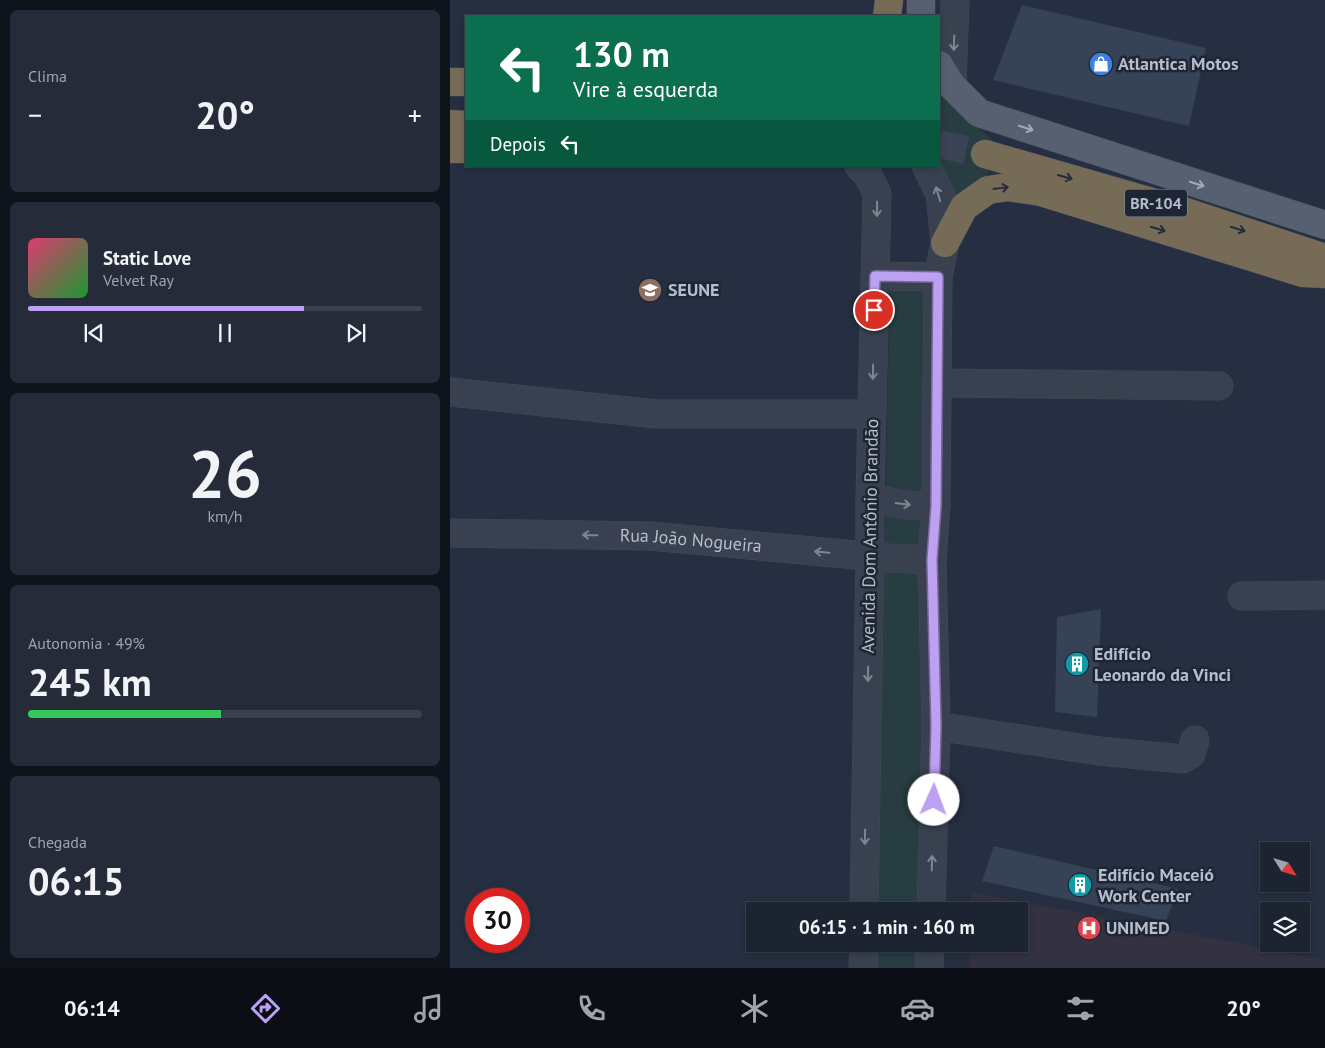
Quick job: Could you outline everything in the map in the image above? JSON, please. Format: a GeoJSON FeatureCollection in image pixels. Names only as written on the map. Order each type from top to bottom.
{"type":"FeatureCollection","features":[{"type":"Feature","properties":{"kind":"highway"},"geometry":{"type":"LineString","coordinates":[[887,15],[889,0]]}},
{"type":"Feature","properties":{"kind":"highway"},"geometry":{"type":"LineString","coordinates":[[450,82],[465,82]]}},
{"type":"Feature","properties":{"kind":"highway"},"geometry":{"type":"LineString","coordinates":[[450,124],[465,125]]}},
{"type":"Feature","properties":{"kind":"highway"},"geometry":{"type":"LineString","coordinates":[[450,149],[465,149]]}},
{"type":"Feature","properties":{"kind":"highway","name":"BR-104"},"geometry":{"type":"LineString","coordinates":[[985,154],[1183,211],[1325,258]]}},
{"type":"Feature","properties":{"kind":"highway"},"geometry":{"type":"LineString","coordinates":[[945,243],[964,207],[988,190],[1008,186],[1041,192],[1303,273],[1325,274]]}},
{"type":"Feature","properties":{"kind":"main road"},"geometry":{"type":"LineString","coordinates":[[921,0],[922,15]]}},
{"type":"Feature","properties":{"kind":"main road"},"geometry":{"type":"LineString","coordinates":[[946,75],[979,113],[1325,226]]}},
{"type":"Feature","properties":{"kind":"street"},"geometry":{"type":"LineString","coordinates":[[946,75],[955,0]]}},
{"type":"Feature","properties":{"kind":"street","name":"Avenida Dom Antônio Brandão"},"geometry":{"type":"LineString","coordinates":[[860,167],[868,175],[877,194],[864,902]]}},
{"type":"Feature","properties":{"kind":"street"},"geometry":{"type":"LineString","coordinates":[[926,167],[940,194],[945,243],[938,277],[936,506],[932,560],[936,726],[931,902]]}},
{"type":"Feature","properties":{"kind":"street"},"geometry":{"type":"LineString","coordinates":[[875,276],[938,277]]}},
{"type":"Feature","properties":{"kind":"street"},"geometry":{"type":"LineString","coordinates":[[937,383],[1220,386]]}},
{"type":"Feature","properties":{"kind":"street"},"geometry":{"type":"LineString","coordinates":[[450,392],[656,414],[872,414]]}},
{"type":"Feature","properties":{"kind":"street"},"geometry":{"type":"LineString","coordinates":[[870,498],[905,505],[936,506]]}},
{"type":"Feature","properties":{"kind":"street","name":"Rua João Nogueira"},"geometry":{"type":"LineString","coordinates":[[450,533],[650,536],[932,560]]}},
{"type":"Feature","properties":{"kind":"street"},"geometry":{"type":"LineString","coordinates":[[1242,596],[1325,595]]}},
{"type":"Feature","properties":{"kind":"street"},"geometry":{"type":"LineString","coordinates":[[936,726],[973,730],[1099,751],[1183,759],[1191,754],[1195,740]]}},
{"type":"Feature","properties":{"kind":"street"},"geometry":{"type":"LineString","coordinates":[[863,968],[864,952]]}},
{"type":"Feature","properties":{"kind":"street"},"geometry":{"type":"LineString","coordinates":[[929,968],[930,952]]}},
{"type":"Feature","properties":{"kind":"shaded area","name":"UNIMED"},"geometry":{"type":"Polygon","coordinates":[[[971,892],[1023,902],[971,902],[971,892]]]}},
{"type":"Feature","properties":{"kind":"shaded area","name":"UNIMED"},"geometry":{"type":"Polygon","coordinates":[[[1028,903],[1260,948],[1260,952],[1283,952],[1325,960],[1325,968],[970,968],[970,952],[1028,952],[1028,903]]]}},
{"type":"Feature","properties":{"kind":"green space"},"geometry":{"type":"Polygon","coordinates":[[[940,96],[994,141],[987,177],[949,212],[939,167],[940,96]]]}},
{"type":"Feature","properties":{"kind":"green space"},"geometry":{"type":"Polygon","coordinates":[[[890,281],[948,291],[935,902],[878,902],[890,281]]]}},
{"type":"Feature","properties":{"kind":"green space"},"geometry":{"type":"Polygon","coordinates":[[[877,952],[935,952],[935,968],[876,968],[877,952]]]}},
{"type":"Feature","properties":{"kind":"building","name":"Atlantica Motos"},"geometry":{"type":"Polygon","coordinates":[[[1022,5],[1206,48],[1189,126],[993,80],[1022,5]]]}},
{"type":"Feature","properties":{"kind":"building","name":"Edifício Leonardo da Vinci"},"geometry":{"type":"Polygon","coordinates":[[[1101,609],[1097,717],[1055,712],[1057,617],[1101,609]]]}},
{"type":"Feature","properties":{"kind":"building","name":"Edifício Maceió Work Center"},"geometry":{"type":"Polygon","coordinates":[[[994,846],[1178,889],[1166,921],[982,881],[994,846]]]}},
{"type":"Feature","properties":{"kind":"tunnel"},"geometry":{"type":"LineString","coordinates":[[940,144],[985,154]]}},
{"type":"Feature","properties":{"kind":"place","name":"Atlantica Motos"},"geometry":{"type":"Point","coordinates":[1101,64]}},
{"type":"Feature","properties":{"kind":"place","name":"SEUNE"},"geometry":{"type":"Point","coordinates":[650,290]}},
{"type":"Feature","properties":{"kind":"place","name":"Edifício Leonardo da Vinci"},"geometry":{"type":"Point","coordinates":[1077,664]}},
{"type":"Feature","properties":{"kind":"place","name":"Edifício Maceió Work Center"},"geometry":{"type":"Point","coordinates":[1080,885]}},
{"type":"Feature","properties":{"kind":"place","name":"UNIMED"},"geometry":{"type":"Point","coordinates":[1089,928]}},
{"type":"Feature","properties":{"kind":"route"},"geometry":{"type":"LineString","coordinates":[[874,310],[875,276],[938,277],[936,506],[932,560],[936,726],[934,800]]}}]}
